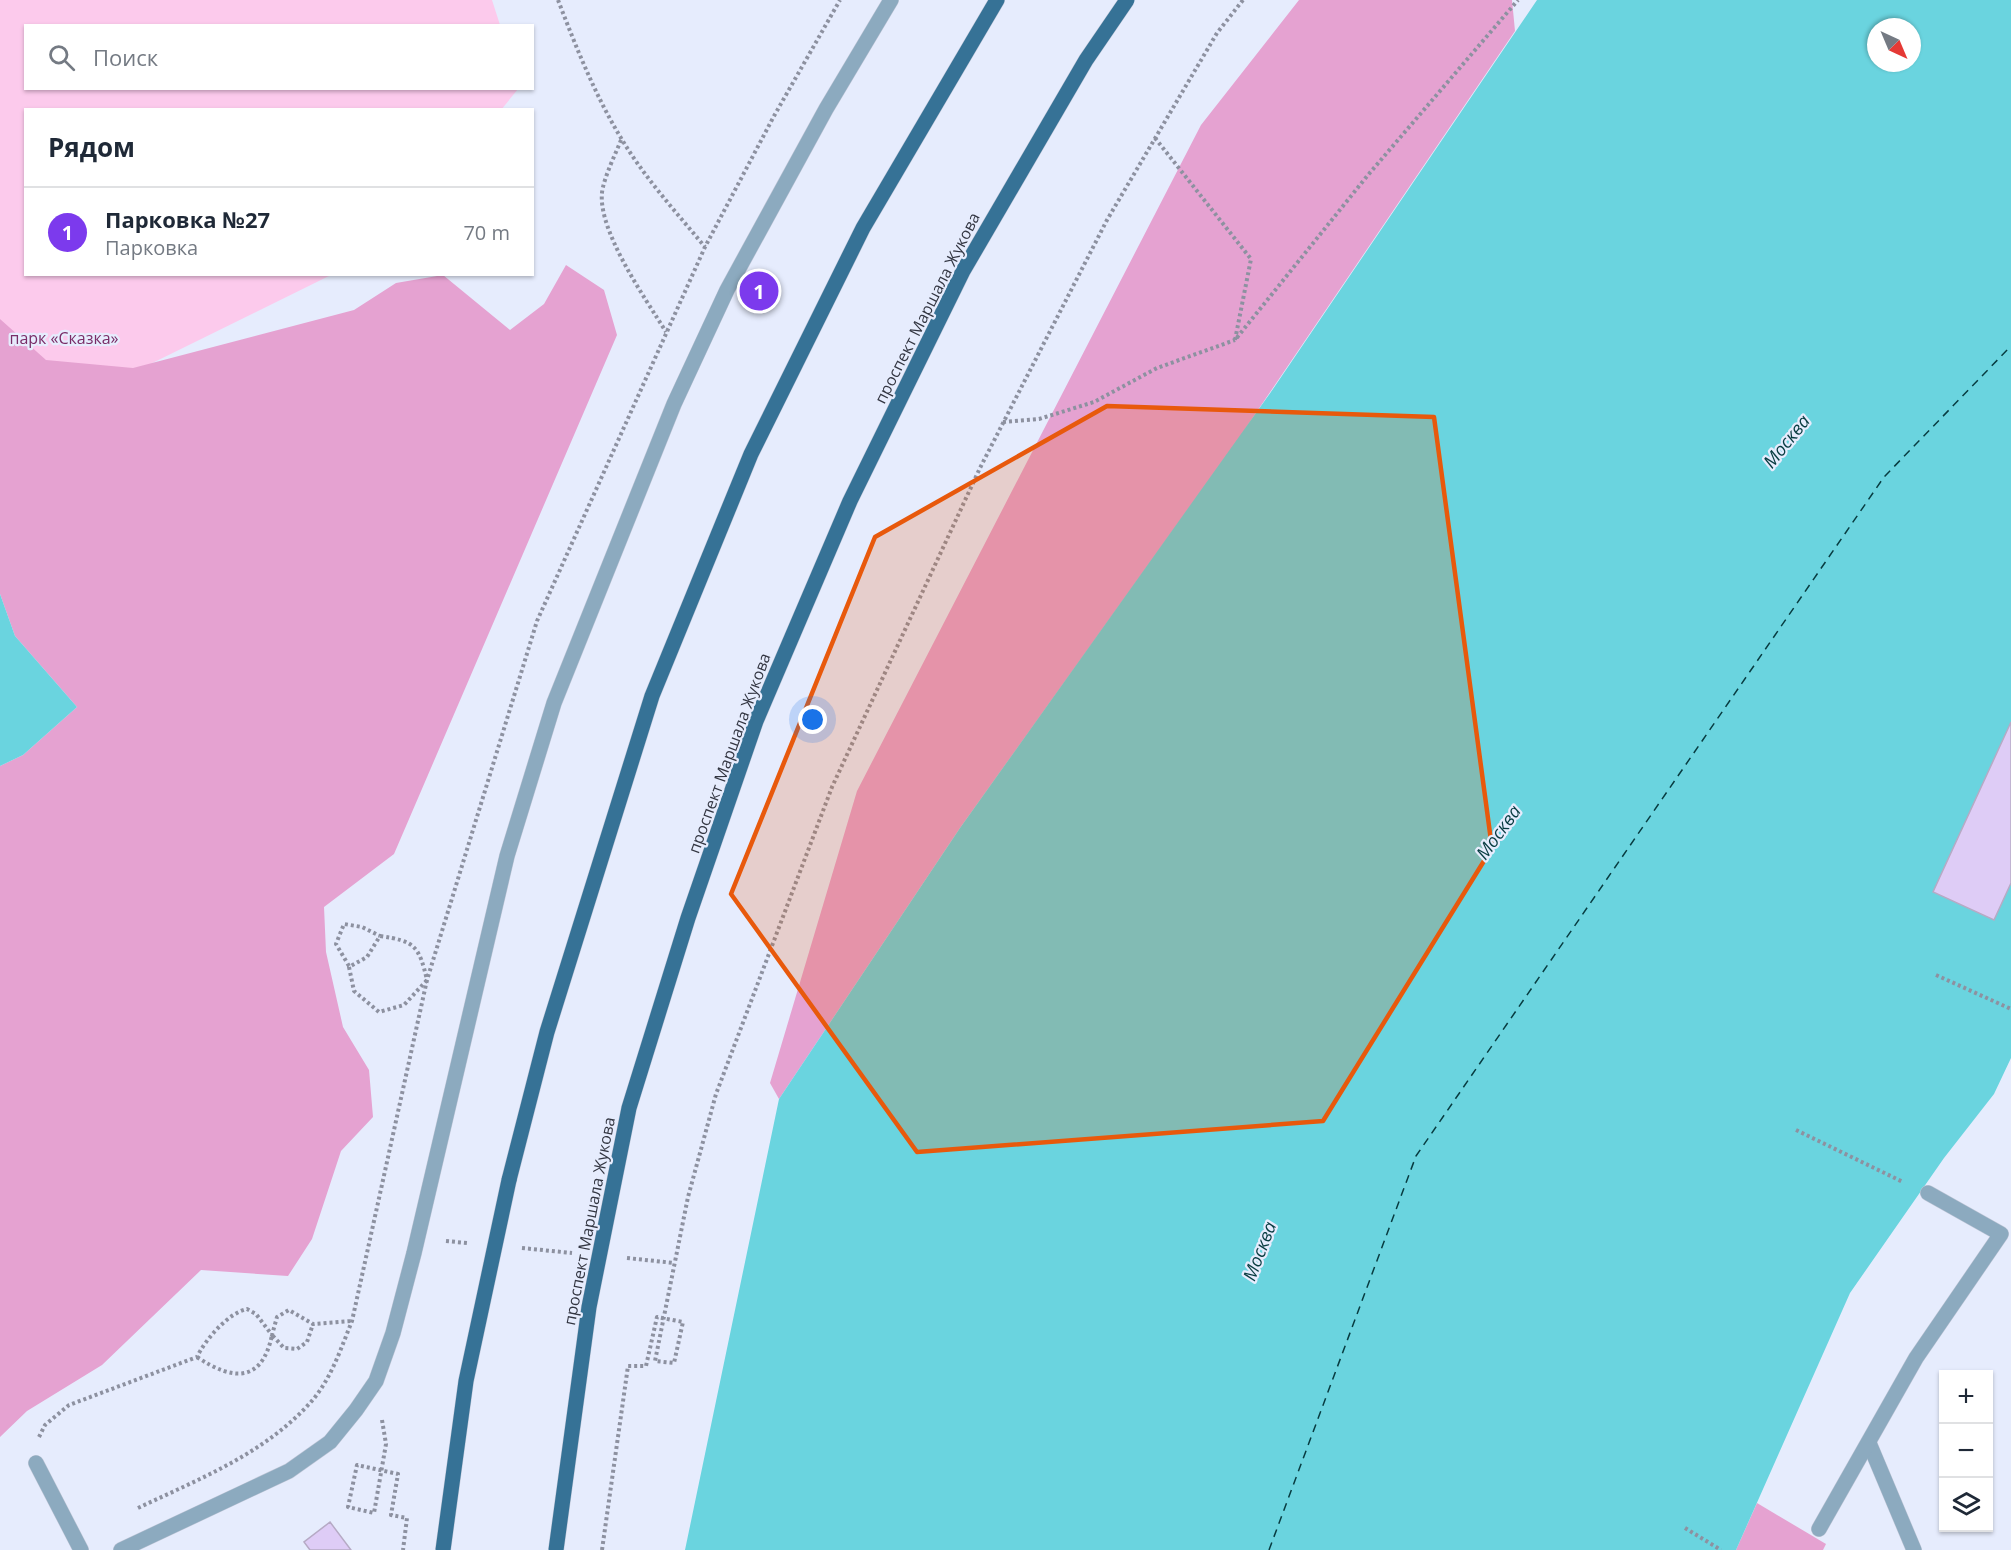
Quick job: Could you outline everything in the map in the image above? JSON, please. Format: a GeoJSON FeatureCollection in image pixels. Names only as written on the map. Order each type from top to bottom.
{"type":"FeatureCollection","features":[{"type":"Feature","properties":{"kind":"main road"},"geometry":{"type":"LineString","coordinates":[[443,1550],[466,1381],[509,1180],[547,1032],[652,696],[756,443],[863,228],[997,0]]}},
{"type":"Feature","properties":{"kind":"main road","name":"проспект Маршала Жукова"},"geometry":{"type":"LineString","coordinates":[[556,1550],[589,1307],[629,1108],[688,918],[756,722],[850,501],[963,271],[1086,60],[1127,0]]}},
{"type":"Feature","properties":{"kind":"street"},"geometry":{"type":"LineString","coordinates":[[121,1550],[289,1471],[330,1442],[356,1410],[375,1381],[393,1333],[411,1265],[507,856],[554,703],[674,404],[726,290],[826,110],[891,0]]}},
{"type":"Feature","properties":{"kind":"street"},"geometry":{"type":"LineString","coordinates":[[1819,1529],[1916,1358],[2001,1234],[1928,1193]]}},
{"type":"Feature","properties":{"kind":"street"},"geometry":{"type":"LineString","coordinates":[[1869,1443],[1914,1550]]}},
{"type":"Feature","properties":{"kind":"street"},"geometry":{"type":"LineString","coordinates":[[36,1463],[81,1550]]}},
{"type":"Feature","properties":{"kind":"path"},"geometry":{"type":"LineString","coordinates":[[558,0],[578,52],[621,139],[705,247]]}},
{"type":"Feature","properties":{"kind":"path"},"geometry":{"type":"LineString","coordinates":[[133,1511],[267,1443],[311,1402],[334,1366],[352,1320],[427,980],[537,621],[705,247],[774,116],[840,0]]}},
{"type":"Feature","properties":{"kind":"path"},"geometry":{"type":"LineString","coordinates":[[602,1550],[628,1366],[646,1366],[657,1317],[666,1318],[683,1322],[674,1363],[655,1361],[659,1340],[663,1320],[665,1310],[674,1263],[688,1197],[716,1094],[832,787],[1003,422],[1107,220],[1217,33],[1243,0]]}},
{"type":"Feature","properties":{"kind":"path"},"geometry":{"type":"LineString","coordinates":[[1003,422],[1039,419],[1094,402],[1157,368],[1235,340],[1368,175],[1518,0]]}},
{"type":"Feature","properties":{"kind":"path"},"geometry":{"type":"LineString","coordinates":[[1155,138],[1251,259],[1235,340]]}},
{"type":"Feature","properties":{"kind":"path"},"geometry":{"type":"LineString","coordinates":[[621,139],[602,189],[604,211],[612,241],[666,332]]}},
{"type":"Feature","properties":{"kind":"path"},"geometry":{"type":"LineString","coordinates":[[344,924],[362,927],[380,936],[405,940],[421,955],[427,980],[404,1005],[379,1012],[354,991],[349,967],[336,944],[344,924]]}},
{"type":"Feature","properties":{"kind":"path"},"geometry":{"type":"LineString","coordinates":[[349,967],[367,957],[380,936]]}},
{"type":"Feature","properties":{"kind":"path"},"geometry":{"type":"LineString","coordinates":[[1936,975],[2011,1009]]}},
{"type":"Feature","properties":{"kind":"path"},"geometry":{"type":"LineString","coordinates":[[1796,1130],[1928,1193]]}},
{"type":"Feature","properties":{"kind":"path"},"geometry":{"type":"LineString","coordinates":[[446,1241],[470,1243]]}},
{"type":"Feature","properties":{"kind":"path"},"geometry":{"type":"LineString","coordinates":[[518,1248],[577,1253]]}},
{"type":"Feature","properties":{"kind":"path"},"geometry":{"type":"LineString","coordinates":[[625,1258],[674,1263]]}},
{"type":"Feature","properties":{"kind":"path"},"geometry":{"type":"LineString","coordinates":[[36,1463],[34,1446],[45,1425],[69,1405],[197,1357],[205,1340],[236,1311],[247,1309],[256,1314],[284,1348],[297,1349],[308,1342],[314,1324]]}},
{"type":"Feature","properties":{"kind":"path"},"geometry":{"type":"LineString","coordinates":[[197,1357],[212,1367],[230,1373],[249,1372],[261,1365],[268,1356],[277,1317],[289,1310],[314,1324],[352,1320]]}},
{"type":"Feature","properties":{"kind":"path"},"geometry":{"type":"LineString","coordinates":[[386,1444],[382,1467],[380,1479],[374,1513],[348,1507],[357,1465],[377,1470],[387,1472],[398,1474],[391,1515],[407,1518],[403,1550]]}},
{"type":"Feature","properties":{"kind":"path"},"geometry":{"type":"LineString","coordinates":[[1685,1528],[1721,1550]]}},
{"type":"Feature","properties":{"kind":"highlighted area"},"geometry":{"type":"Polygon","coordinates":[[[1107,406],[1434,417],[1492,848],[1323,1121],[917,1152],[731,894],[875,537],[1107,406]]]}},
{"type":"Feature","properties":{"kind":"green space","name":"парк «Сказка»"},"geometry":{"type":"Polygon","coordinates":[[[0,0],[492,0],[500,24],[24,24],[24,90],[517,90],[503,108],[24,108],[24,276],[329,276],[0,438],[0,0]]]}},
{"type":"Feature","properties":{"kind":"shaded area"},"geometry":{"type":"Polygon","coordinates":[[[1299,0],[1512,0],[1515,31],[1241,435],[960,828],[779,1099],[770,1083],[857,791],[1201,125],[1299,0]]]}},
{"type":"Feature","properties":{"kind":"shaded area"},"geometry":{"type":"Polygon","coordinates":[[[566,265],[604,290],[617,335],[394,854],[324,907],[326,952],[343,1027],[369,1070],[373,1117],[341,1151],[312,1239],[288,1276],[201,1270],[102,1365],[27,1411],[0,1437],[0,766],[23,755],[77,707],[15,636],[0,594],[0,319],[46,360],[133,368],[354,310],[396,283],[437,276],[444,276],[510,330],[544,304],[566,265]]]}},
{"type":"Feature","properties":{"kind":"shaded area"},"geometry":{"type":"Polygon","coordinates":[[[1757,1503],[1826,1544],[1823,1550],[1736,1550],[1757,1503]]]}},
{"type":"Feature","properties":{"kind":"water","name":"Москва"},"geometry":{"type":"Polygon","coordinates":[[[1537,0],[2011,0],[2011,1058],[1994,1094],[1944,1158],[1850,1293],[1736,1550],[685,1550],[779,1099],[960,828],[1273,389],[1537,0]]]}},
{"type":"Feature","properties":{"kind":"water"},"geometry":{"type":"Polygon","coordinates":[[[0,594],[15,636],[77,707],[23,755],[0,766],[0,594]]]}},
{"type":"Feature","properties":{"kind":"building"},"geometry":{"type":"Polygon","coordinates":[[[2011,722],[2011,883],[1994,920],[1933,892],[2011,722]]]}},
{"type":"Feature","properties":{"kind":"building"},"geometry":{"type":"Polygon","coordinates":[[[330,1522],[351,1550],[310,1550],[304,1542],[330,1522]]]}},
{"type":"Feature","properties":{"kind":"ferry route"},"geometry":{"type":"LineString","coordinates":[[1269,1550],[1416,1156],[1884,477],[2011,346]]}},
{"type":"Feature","properties":{"kind":"place","name":"Парковка №27"},"geometry":{"type":"Point","coordinates":[759,291]}}]}
